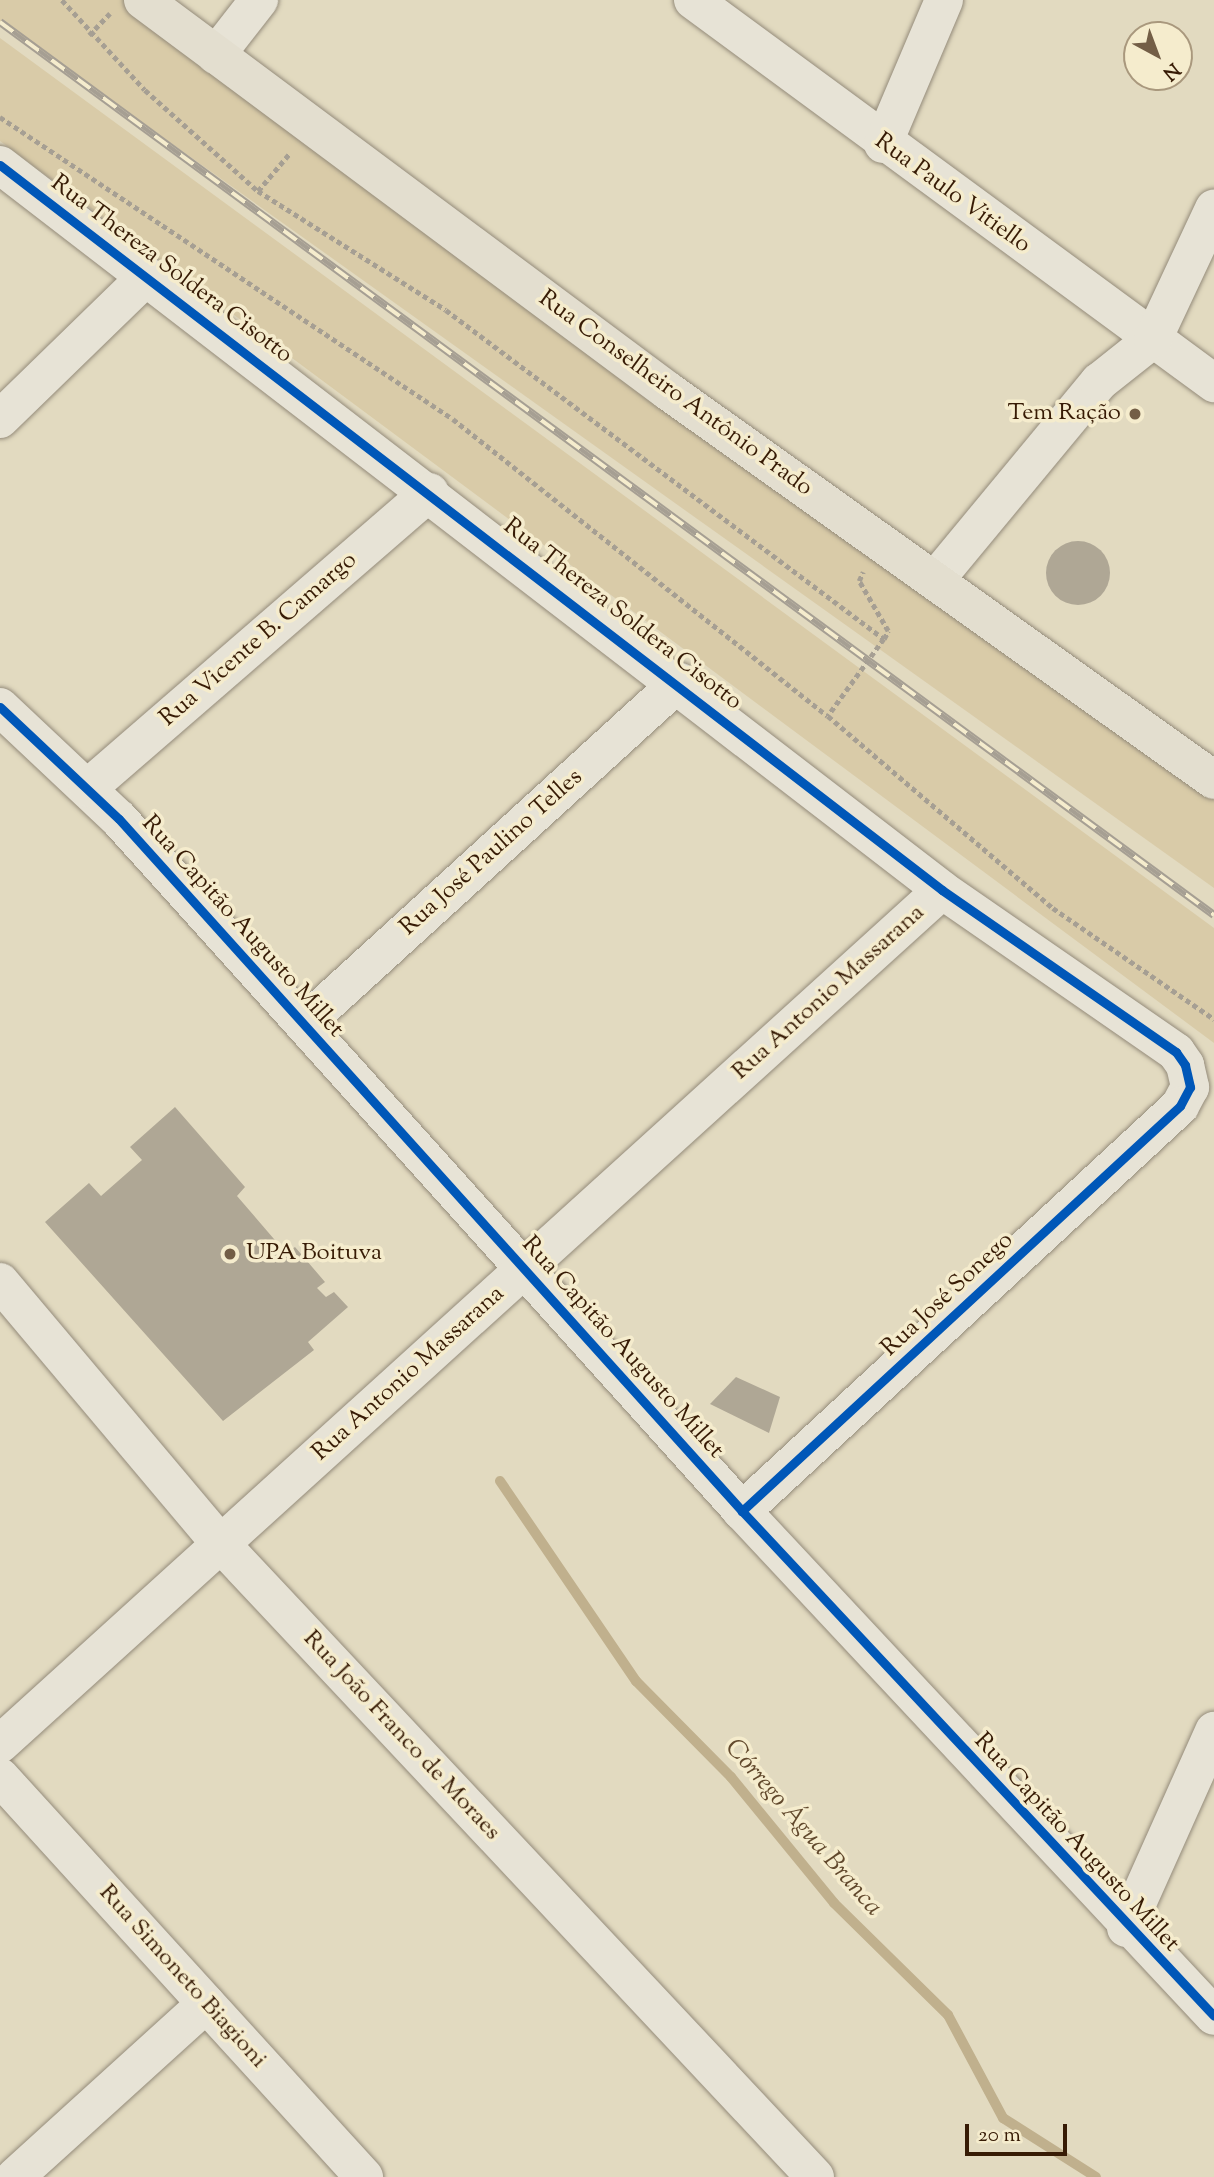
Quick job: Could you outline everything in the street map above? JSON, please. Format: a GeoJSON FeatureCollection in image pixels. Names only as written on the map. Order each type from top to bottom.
{"type":"FeatureCollection","features":[{"type":"Feature","properties":{"kind":"main road","name":"Rua Conselheiro Antônio Prado"},"geometry":{"type":"LineString","coordinates":[[129,4],[216,55],[886,545],[1214,780]]}},
{"type":"Feature","properties":{"kind":"street"},"geometry":{"type":"LineString","coordinates":[[216,55],[259,0]]}},
{"type":"Feature","properties":{"kind":"street","name":"Rua Paulo Vitiello"},"geometry":{"type":"LineString","coordinates":[[693,0],[883,144],[1214,383]]}},
{"type":"Feature","properties":{"kind":"street"},"geometry":{"type":"LineString","coordinates":[[883,144],[944,0]]}},
{"type":"Feature","properties":{"kind":"street","name":"Rua Thereza Soldera Cisotto"},"geometry":{"type":"LineString","coordinates":[[0,165],[679,682],[942,890],[1176,1052],[1189,1081],[1180,1106]]}},
{"type":"Feature","properties":{"kind":"street"},"geometry":{"type":"LineString","coordinates":[[936,579],[1099,382],[1153,339],[1214,209]]}},
{"type":"Feature","properties":{"kind":"street"},"geometry":{"type":"LineString","coordinates":[[0,419],[147,276]]}},
{"type":"Feature","properties":{"kind":"street","name":"Rua Vicente B. Camargo"},"geometry":{"type":"LineString","coordinates":[[88,788],[430,492]]}},
{"type":"Feature","properties":{"kind":"street","name":"Rua José Paulino Telles"},"geometry":{"type":"LineString","coordinates":[[304,1024],[679,682]]}},
{"type":"Feature","properties":{"kind":"street","name":"Rua Capitão Augusto Millet"},"geometry":{"type":"LineString","coordinates":[[0,707],[88,788],[526,1268],[742,1511],[1125,1927],[1214,2016]]}},
{"type":"Feature","properties":{"kind":"street","name":"Rua Antonio Massarana"},"geometry":{"type":"LineString","coordinates":[[0,1744],[942,890]]}},
{"type":"Feature","properties":{"kind":"street","name":"Rua José Sonego"},"geometry":{"type":"LineString","coordinates":[[742,1511],[1180,1106]]}},
{"type":"Feature","properties":{"kind":"street","name":"Rua João Franco de Moraes"},"geometry":{"type":"LineString","coordinates":[[0,1282],[221,1544],[815,2177]]}},
{"type":"Feature","properties":{"kind":"street"},"geometry":{"type":"LineString","coordinates":[[1125,1927],[1214,1731]]}},
{"type":"Feature","properties":{"kind":"street","name":"Rua Simoneto Biagioni"},"geometry":{"type":"LineString","coordinates":[[0,1777],[363,2177]]}},
{"type":"Feature","properties":{"kind":"street"},"geometry":{"type":"LineString","coordinates":[[15,2177],[206,2004]]}},
{"type":"Feature","properties":{"kind":"path"},"geometry":{"type":"LineString","coordinates":[[62,0],[89,35],[258,191],[446,310],[884,639]]}},
{"type":"Feature","properties":{"kind":"path"},"geometry":{"type":"LineString","coordinates":[[89,35],[129,4]]}},
{"type":"Feature","properties":{"kind":"path"},"geometry":{"type":"LineString","coordinates":[[0,117],[453,419],[828,716],[1054,908],[1214,1019]]}},
{"type":"Feature","properties":{"kind":"path"},"geometry":{"type":"LineString","coordinates":[[258,191],[312,126]]}},
{"type":"Feature","properties":{"kind":"path"},"geometry":{"type":"LineString","coordinates":[[828,716],[888,631],[859,582],[886,545]]}},
{"type":"Feature","properties":{"kind":"shaded area"},"geometry":{"type":"Polygon","coordinates":[[[0,0],[124,0],[1214,797],[1214,888],[0,21],[0,0]]]}},
{"type":"Feature","properties":{"kind":"shaded area"},"geometry":{"type":"Polygon","coordinates":[[[0,38],[1214,928],[1214,1043],[0,141],[0,38]]]}},
{"type":"Feature","properties":{"kind":"building"},"geometry":{"type":"Polygon","coordinates":[[[1078,541],[1096,547],[1104,555],[1110,573],[1104,591],[1096,599],[1078,605],[1060,599],[1052,591],[1046,573],[1052,555],[1060,547],[1078,541]]]}},
{"type":"Feature","properties":{"kind":"building"},"geometry":{"type":"Polygon","coordinates":[[[175,1107],[245,1187],[237,1196],[286,1253],[295,1247],[325,1282],[317,1288],[326,1297],[334,1292],[348,1307],[308,1342],[314,1350],[223,1421],[45,1222],[89,1183],[101,1196],[142,1160],[130,1147],[175,1107]]]}},
{"type":"Feature","properties":{"kind":"building"},"geometry":{"type":"Polygon","coordinates":[[[736,1377],[780,1397],[769,1433],[710,1404],[736,1377]]]}},
{"type":"Feature","properties":{"kind":"waterway","name":"Córrego Água Branca"},"geometry":{"type":"LineString","coordinates":[[500,1481],[636,1681],[731,1777],[834,1903],[948,2015],[1003,2118],[1096,2177]]}},
{"type":"Feature","properties":{"kind":"railway"},"geometry":{"type":"LineString","coordinates":[[0,22],[1214,915]]}},
{"type":"Feature","properties":{"kind":"cycle path"},"geometry":{"type":"LineString","coordinates":[[0,165],[942,890],[1176,1052],[1185,1065],[1190,1087],[1180,1106],[742,1511]]}},
{"type":"Feature","properties":{"kind":"cycle path"},"geometry":{"type":"LineString","coordinates":[[0,707],[119,819],[742,1511],[1214,2016]]}},
{"type":"Feature","properties":{"kind":"place","name":"Tem Ração"},"geometry":{"type":"Point","coordinates":[1135,414]}},
{"type":"Feature","properties":{"kind":"place","name":"UPA Boituva"},"geometry":{"type":"Point","coordinates":[230,1254]}}]}
